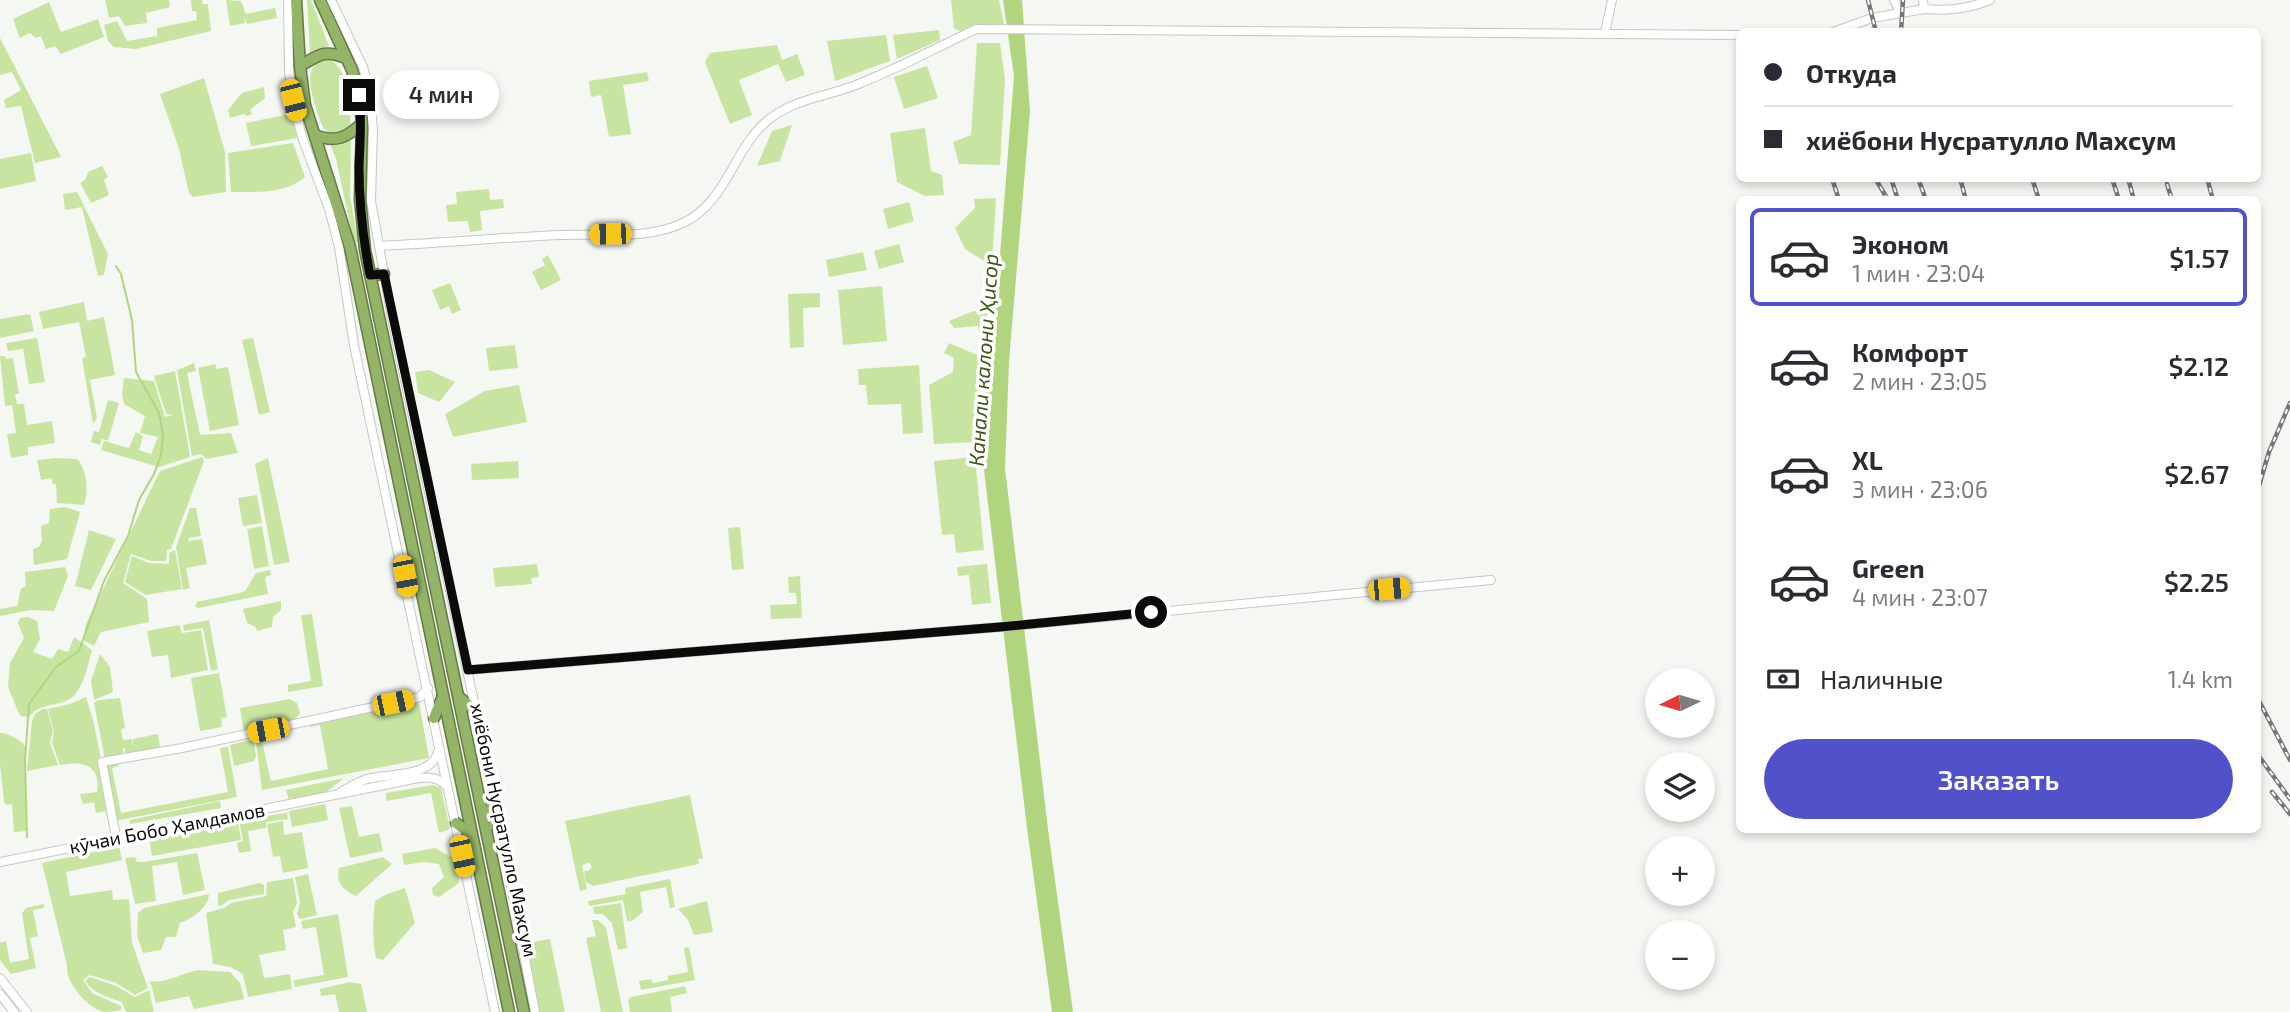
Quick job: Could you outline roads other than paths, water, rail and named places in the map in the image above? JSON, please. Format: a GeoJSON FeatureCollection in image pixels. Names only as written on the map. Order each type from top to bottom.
{"type":"FeatureCollection","features":[{"type":"Feature","properties":{"kind":"highway","name":"хиёбони Нусратулло Махсум"},"geometry":{"type":"LineString","coordinates":[[296,0],[305,105],[350,247],[509,1012]]}},
{"type":"Feature","properties":{"kind":"highway","name":"хиёбони Нусратулло Махсум"},"geometry":{"type":"LineString","coordinates":[[320,0],[359,95],[362,123],[360,199],[370,275],[524,1012]]}},
{"type":"Feature","properties":{"kind":"highway"},"geometry":{"type":"LineString","coordinates":[[300,66],[325,53],[346,58]]}},
{"type":"Feature","properties":{"kind":"highway"},"geometry":{"type":"LineString","coordinates":[[315,135],[335,140],[362,123]]}},
{"type":"Feature","properties":{"kind":"highway"},"geometry":{"type":"LineString","coordinates":[[370,275],[384,274]]}},
{"type":"Feature","properties":{"kind":"highway"},"geometry":{"type":"LineString","coordinates":[[344,277],[358,285]]}},
{"type":"Feature","properties":{"kind":"highway"},"geometry":{"type":"LineString","coordinates":[[416,568],[432,566]]}},
{"type":"Feature","properties":{"kind":"highway"},"geometry":{"type":"LineString","coordinates":[[434,718],[443,696]]}},
{"type":"Feature","properties":{"kind":"highway"},"geometry":{"type":"LineString","coordinates":[[458,696],[475,711]]}},
{"type":"Feature","properties":{"kind":"highway"},"geometry":{"type":"LineString","coordinates":[[486,830],[494,796]]}},
{"type":"Feature","properties":{"kind":"highway"},"geometry":{"type":"LineString","coordinates":[[456,822],[471,834]]}},
{"type":"Feature","properties":{"kind":"street"},"geometry":{"type":"LineString","coordinates":[[288,0],[289,72],[293,100],[302,137],[330,209],[354,345],[495,1012]]}},
{"type":"Feature","properties":{"kind":"street"},"geometry":{"type":"LineString","coordinates":[[331,0],[363,67],[373,118],[370,185],[384,274],[494,796],[535,1012]]}},
{"type":"Feature","properties":{"kind":"street"},"geometry":{"type":"LineString","coordinates":[[1605,33],[1612,0]]}},
{"type":"Feature","properties":{"kind":"street"},"geometry":{"type":"LineString","coordinates":[[1894,0],[1901,14]]}},
{"type":"Feature","properties":{"kind":"street"},"geometry":{"type":"LineString","coordinates":[[1844,28],[1872,18],[1901,14],[1923,4],[1945,11],[1969,8],[1990,0]]}},
{"type":"Feature","properties":{"kind":"street"},"geometry":{"type":"LineString","coordinates":[[379,246],[560,235],[646,233],[686,222],[705,208],[721,189],[754,134],[777,114],[791,105],[884,74],[976,29],[1736,35]]}},
{"type":"Feature","properties":{"kind":"street"},"geometry":{"type":"LineString","coordinates":[[468,670],[1000,627],[1491,580]]}},
{"type":"Feature","properties":{"kind":"street"},"geometry":{"type":"LineString","coordinates":[[116,837],[102,762],[421,697],[428,688]]}},
{"type":"Feature","properties":{"kind":"street","name":"кӯчаи Бобо Ҳамдамов"},"geometry":{"type":"LineString","coordinates":[[334,796],[366,779],[421,770],[436,758],[439,749]]}},
{"type":"Feature","properties":{"kind":"street","name":"кӯчаи Бобо Ҳамдамов"},"geometry":{"type":"LineString","coordinates":[[0,862],[430,777],[441,780],[448,788]]}},
{"type":"Feature","properties":{"kind":"street"},"geometry":{"type":"LineString","coordinates":[[0,978],[27,1012]]}},
{"type":"Feature","properties":{"kind":"street"},"geometry":{"type":"LineString","coordinates":[[0,995],[14,1012]]}},
{"type":"Feature","properties":{"kind":"waterway"},"geometry":{"type":"LineString","coordinates":[[27,837],[25,760],[29,704],[56,667],[79,651],[104,581],[128,536],[139,500],[161,455],[163,435],[159,413],[136,372],[132,320],[121,274],[116,266]]}},
{"type":"Feature","properties":{"kind":"railway"},"geometry":{"type":"LineString","coordinates":[[1868,0],[1875,28]]}},
{"type":"Feature","properties":{"kind":"railway"},"geometry":{"type":"LineString","coordinates":[[1901,28],[1903,0]]}},
{"type":"Feature","properties":{"kind":"railway"},"geometry":{"type":"LineString","coordinates":[[1833,182],[1838,196]]}},
{"type":"Feature","properties":{"kind":"railway"},"geometry":{"type":"LineString","coordinates":[[1877,182],[1886,196]]}},
{"type":"Feature","properties":{"kind":"railway"},"geometry":{"type":"LineString","coordinates":[[1892,182],[1897,196]]}},
{"type":"Feature","properties":{"kind":"railway"},"geometry":{"type":"LineString","coordinates":[[1919,182],[1925,196]]}},
{"type":"Feature","properties":{"kind":"railway"},"geometry":{"type":"LineString","coordinates":[[1961,182],[1965,196]]}},
{"type":"Feature","properties":{"kind":"railway"},"geometry":{"type":"LineString","coordinates":[[2033,182],[2038,196]]}},
{"type":"Feature","properties":{"kind":"railway"},"geometry":{"type":"LineString","coordinates":[[2113,182],[2118,196]]}},
{"type":"Feature","properties":{"kind":"railway"},"geometry":{"type":"LineString","coordinates":[[2129,182],[2133,196]]}},
{"type":"Feature","properties":{"kind":"railway"},"geometry":{"type":"LineString","coordinates":[[2208,182],[2212,196]]}},
{"type":"Feature","properties":{"kind":"railway"},"geometry":{"type":"LineString","coordinates":[[2167,184],[2171,196]]}},
{"type":"Feature","properties":{"kind":"railway"},"geometry":{"type":"LineString","coordinates":[[2261,479],[2269,452],[2290,403]]}},
{"type":"Feature","properties":{"kind":"railway"},"geometry":{"type":"LineString","coordinates":[[2261,705],[2290,760]]}},
{"type":"Feature","properties":{"kind":"railway"},"geometry":{"type":"LineString","coordinates":[[2261,759],[2290,799]]}},
{"type":"Feature","properties":{"kind":"railway"},"geometry":{"type":"LineString","coordinates":[[2272,792],[2290,814]]}},
{"type":"Feature","properties":{"kind":"water label","name":"Канали калони Ҳисор"},"geometry":{"type":"Point","coordinates":[984,360]}}]}
